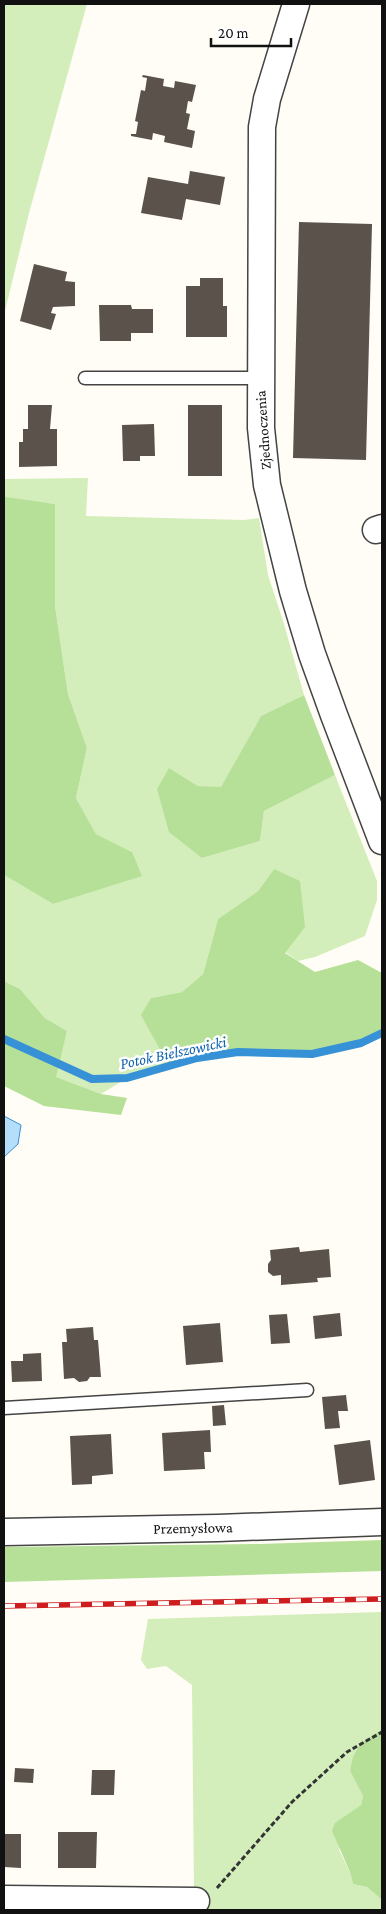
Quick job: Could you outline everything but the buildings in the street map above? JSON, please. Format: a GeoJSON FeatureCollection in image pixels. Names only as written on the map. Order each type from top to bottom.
{"type":"FeatureCollection","features":[{"type":"Feature","properties":{"kind":"street","name":"Zjednoczenia"},"geometry":{"type":"LineString","coordinates":[[296,4],[267,99],[262,127],[261,428],[267,485],[276,529],[312,654],[382,841]]}},
{"type":"Feature","properties":{"kind":"street","name":"Przemysłowa"},"geometry":{"type":"LineString","coordinates":[[4,1532],[218,1528],[382,1522]]}},
{"type":"Feature","properties":{"kind":"street"},"geometry":{"type":"LineString","coordinates":[[4,1899],[196,1901]]}},
{"type":"Feature","properties":{"kind":"lane"},"geometry":{"type":"LineString","coordinates":[[85,378],[260,378]]}},
{"type":"Feature","properties":{"kind":"lane"},"geometry":{"type":"LineString","coordinates":[[4,1408],[307,1390]]}},
{"type":"Feature","properties":{"kind":"path"},"geometry":{"type":"LineString","coordinates":[[196,1901],[216,1889],[292,1802],[347,1752],[382,1732]]}},
{"type":"Feature","properties":{"kind":"green space"},"geometry":{"type":"Polygon","coordinates":[[[4,4],[87,4],[29,213],[4,315],[4,4]]]}},
{"type":"Feature","properties":{"kind":"green space"},"geometry":{"type":"Polygon","coordinates":[[[88,478],[86,516],[244,520],[259,518],[268,575],[304,695],[261,716],[221,788],[198,786],[169,768],[202,858],[260,841],[264,811],[335,775],[377,881],[377,900],[365,936],[315,957],[298,961],[285,952],[274,869],[258,891],[218,919],[203,974],[182,992],[151,998],[142,1015],[169,1066],[127,1078],[101,1094],[55,1077],[67,1031],[45,1018],[20,989],[4,981],[4,875],[53,904],[81,894],[132,852],[96,834],[76,798],[87,748],[68,694],[55,606],[55,504],[4,498],[4,479],[88,478]]]}},
{"type":"Feature","properties":{"kind":"green space"},"geometry":{"type":"Polygon","coordinates":[[[4,498],[55,504],[55,606],[68,694],[87,748],[76,798],[96,834],[132,852],[142,876],[53,904],[4,875],[4,498]]]}},
{"type":"Feature","properties":{"kind":"green space"},"geometry":{"type":"Polygon","coordinates":[[[304,695],[335,775],[264,811],[260,841],[202,858],[169,832],[157,789],[169,768],[198,786],[221,787],[261,716],[304,695]]]}},
{"type":"Feature","properties":{"kind":"green space"},"geometry":{"type":"Polygon","coordinates":[[[274,869],[300,881],[305,927],[285,953],[315,972],[358,960],[382,973],[382,1033],[361,1043],[312,1054],[238,1052],[197,1058],[169,1066],[141,1015],[151,998],[182,992],[203,974],[218,919],[258,891],[274,869]]]}},
{"type":"Feature","properties":{"kind":"green space"},"geometry":{"type":"Polygon","coordinates":[[[4,981],[20,989],[45,1018],[67,1031],[56,1077],[101,1094],[127,1098],[121,1115],[44,1106],[4,1086],[4,981]]]}},
{"type":"Feature","properties":{"kind":"green space"},"geometry":{"type":"Polygon","coordinates":[[[382,1540],[382,1571],[4,1582],[4,1547],[260,1544],[382,1540]]]}},
{"type":"Feature","properties":{"kind":"green space"},"geometry":{"type":"Polygon","coordinates":[[[382,1612],[382,1729],[360,1744],[350,1771],[363,1796],[361,1805],[349,1814],[339,1850],[350,1872],[353,1884],[367,1887],[382,1900],[382,1910],[203,1910],[194,1890],[192,1685],[166,1666],[147,1669],[141,1660],[148,1619],[382,1612]]]}},
{"type":"Feature","properties":{"kind":"green space"},"geometry":{"type":"Polygon","coordinates":[[[382,1729],[382,1900],[367,1887],[353,1884],[350,1872],[332,1831],[335,1823],[361,1805],[363,1796],[350,1771],[353,1757],[360,1744],[382,1729]]]}},
{"type":"Feature","properties":{"kind":"water"},"geometry":{"type":"Polygon","coordinates":[[[4,1116],[21,1125],[18,1144],[4,1157],[4,1116]]]}},
{"type":"Feature","properties":{"kind":"waterway","name":"Potok Bielszowicki"},"geometry":{"type":"LineString","coordinates":[[4,1039],[92,1079],[127,1078],[197,1058],[238,1052],[312,1054],[361,1043],[382,1033]]}},
{"type":"Feature","properties":{"kind":"railway"},"geometry":{"type":"LineString","coordinates":[[4,1606],[382,1599]]}}]}
